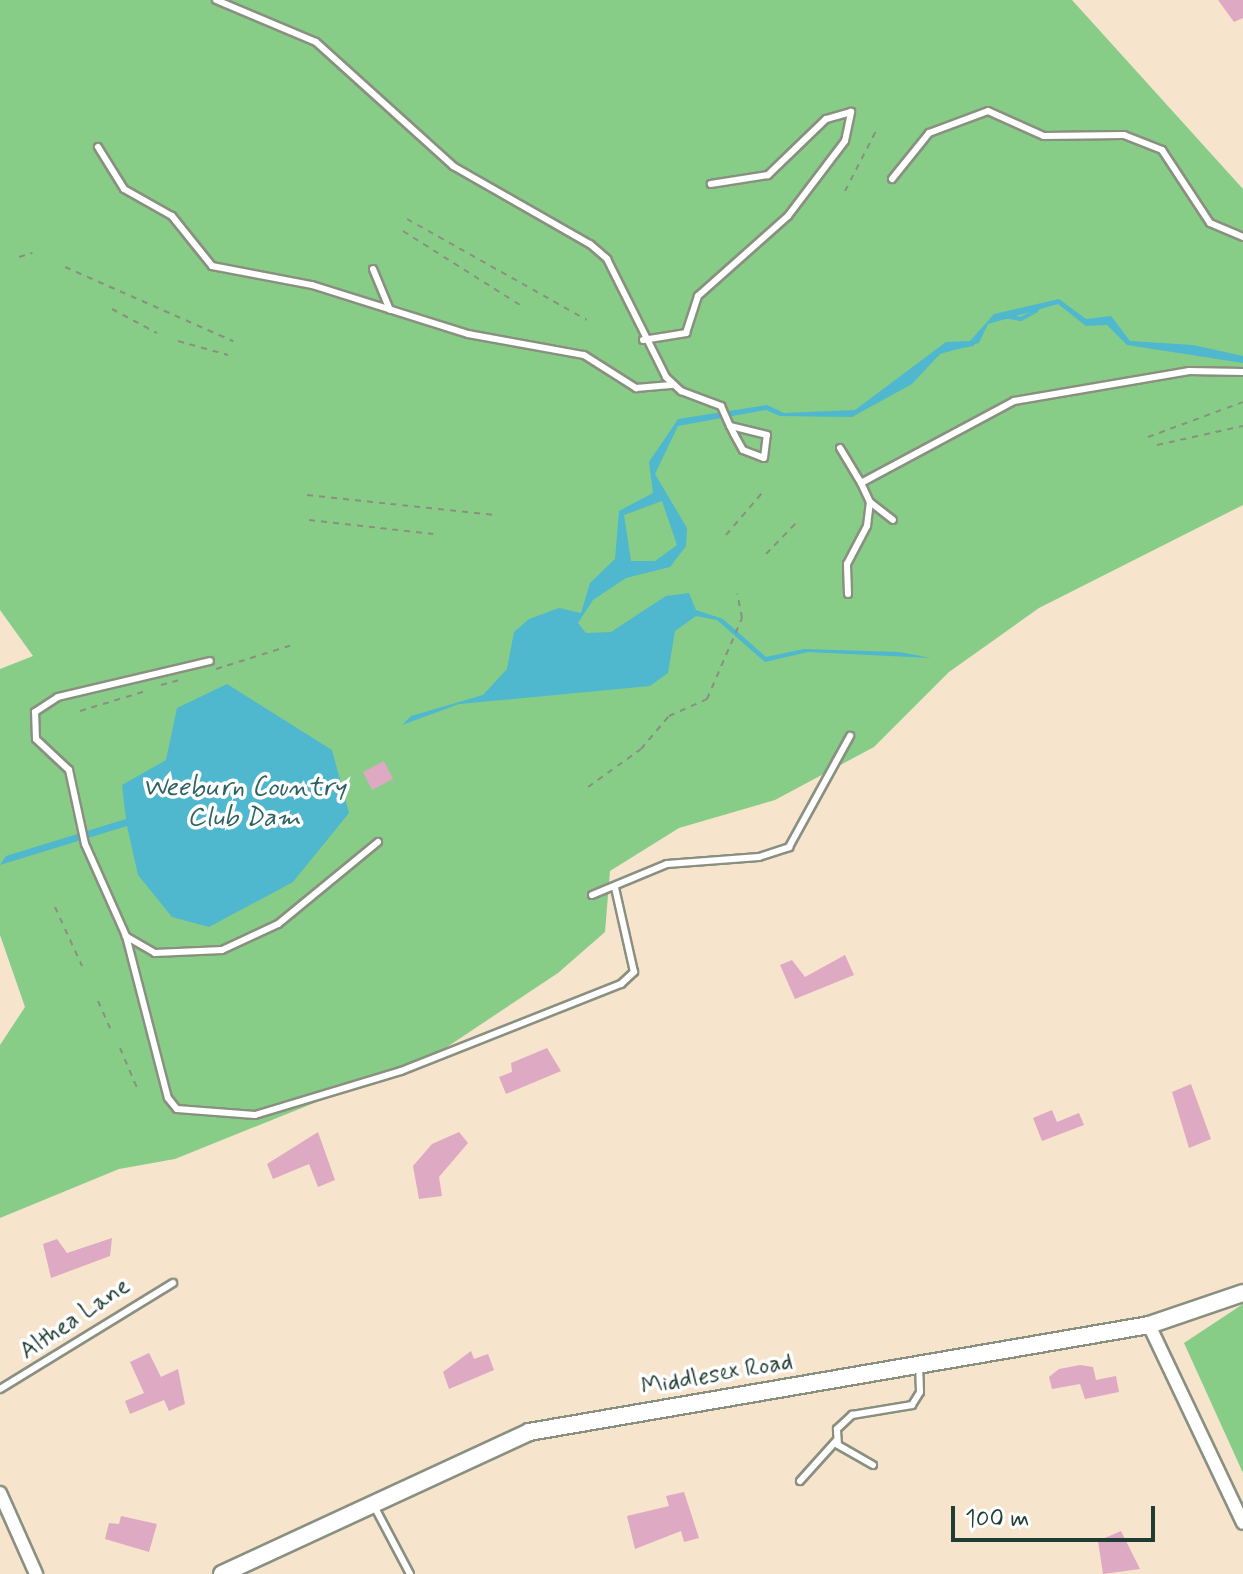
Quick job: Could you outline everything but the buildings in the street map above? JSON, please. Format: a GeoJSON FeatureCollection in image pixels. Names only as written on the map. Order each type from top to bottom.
{"type":"FeatureCollection","features":[{"type":"Feature","properties":{"kind":"main road","name":"Middlesex Road"},"geometry":{"type":"LineString","coordinates":[[222,1574],[529,1432],[1149,1325],[1243,1293]]}},
{"type":"Feature","properties":{"kind":"street"},"geometry":{"type":"LineString","coordinates":[[1149,1325],[1243,1523]]}},
{"type":"Feature","properties":{"kind":"street"},"geometry":{"type":"LineString","coordinates":[[0,1493],[36,1574]]}},
{"type":"Feature","properties":{"kind":"lane"},"geometry":{"type":"LineString","coordinates":[[216,0],[316,42],[453,166],[590,244],[607,259],[643,340],[674,385],[723,412],[729,424],[743,450],[764,458],[767,435],[729,424]]}},
{"type":"Feature","properties":{"kind":"lane"},"geometry":{"type":"LineString","coordinates":[[892,179],[929,133],[988,111],[1044,136],[1124,135],[1162,150],[1210,223],[1243,237]]}},
{"type":"Feature","properties":{"kind":"lane"},"geometry":{"type":"LineString","coordinates":[[643,340],[686,333],[698,296],[788,216],[845,141],[851,112],[826,119],[768,175],[711,184]]}},
{"type":"Feature","properties":{"kind":"lane"},"geometry":{"type":"LineString","coordinates":[[98,147],[124,189],[172,216],[212,266],[312,285],[468,334],[584,355],[636,388],[674,385]]}},
{"type":"Feature","properties":{"kind":"lane"},"geometry":{"type":"LineString","coordinates":[[373,269],[390,310]]}},
{"type":"Feature","properties":{"kind":"lane"},"geometry":{"type":"LineString","coordinates":[[861,483],[1014,401],[1189,371],[1243,372]]}},
{"type":"Feature","properties":{"kind":"lane"},"geometry":{"type":"LineString","coordinates":[[840,448],[870,502],[893,520]]}},
{"type":"Feature","properties":{"kind":"lane"},"geometry":{"type":"LineString","coordinates":[[848,594],[847,564],[867,526],[870,502]]}},
{"type":"Feature","properties":{"kind":"lane"},"geometry":{"type":"LineString","coordinates":[[210,661],[58,697],[35,712],[36,739],[69,770],[85,844],[126,936],[168,1098],[177,1109],[255,1115],[401,1071],[621,984],[634,972],[615,888]]}},
{"type":"Feature","properties":{"kind":"lane"},"geometry":{"type":"LineString","coordinates":[[592,895],[667,864],[759,857],[789,847],[850,736]]}},
{"type":"Feature","properties":{"kind":"lane"},"geometry":{"type":"LineString","coordinates":[[126,936],[155,953],[222,950],[278,924],[378,842]]}},
{"type":"Feature","properties":{"kind":"lane","name":"Althea Lane"},"geometry":{"type":"LineString","coordinates":[[0,1389],[173,1283]]}},
{"type":"Feature","properties":{"kind":"lane"},"geometry":{"type":"LineString","coordinates":[[800,1481],[836,1441],[840,1423],[852,1415],[917,1402],[918,1365]]}},
{"type":"Feature","properties":{"kind":"lane"},"geometry":{"type":"LineString","coordinates":[[836,1441],[873,1465]]}},
{"type":"Feature","properties":{"kind":"lane"},"geometry":{"type":"LineString","coordinates":[[373,1504],[410,1574]]}},
{"type":"Feature","properties":{"kind":"path"},"geometry":{"type":"LineString","coordinates":[[845,191],[876,131]]}},
{"type":"Feature","properties":{"kind":"path"},"geometry":{"type":"LineString","coordinates":[[407,219],[587,320]]}},
{"type":"Feature","properties":{"kind":"path"},"geometry":{"type":"LineString","coordinates":[[403,231],[520,305]]}},
{"type":"Feature","properties":{"kind":"path"},"geometry":{"type":"LineString","coordinates":[[19,257],[32,253]]}},
{"type":"Feature","properties":{"kind":"path"},"geometry":{"type":"LineString","coordinates":[[65,267],[233,341]]}},
{"type":"Feature","properties":{"kind":"path"},"geometry":{"type":"LineString","coordinates":[[112,309],[157,333]]}},
{"type":"Feature","properties":{"kind":"path"},"geometry":{"type":"LineString","coordinates":[[178,341],[228,355]]}},
{"type":"Feature","properties":{"kind":"path"},"geometry":{"type":"LineString","coordinates":[[1148,437],[1243,402]]}},
{"type":"Feature","properties":{"kind":"path"},"geometry":{"type":"LineString","coordinates":[[1157,445],[1243,426]]}},
{"type":"Feature","properties":{"kind":"path"},"geometry":{"type":"LineString","coordinates":[[726,535],[762,493]]}},
{"type":"Feature","properties":{"kind":"path"},"geometry":{"type":"LineString","coordinates":[[307,495],[495,515]]}},
{"type":"Feature","properties":{"kind":"path"},"geometry":{"type":"LineString","coordinates":[[309,520],[433,534]]}},
{"type":"Feature","properties":{"kind":"path"},"geometry":{"type":"LineString","coordinates":[[766,554],[796,523]]}},
{"type":"Feature","properties":{"kind":"path"},"geometry":{"type":"LineString","coordinates":[[588,787],[641,749],[669,716],[707,699],[736,627],[737,593]]}},
{"type":"Feature","properties":{"kind":"path"},"geometry":{"type":"LineString","coordinates":[[205,672],[292,645]]}},
{"type":"Feature","properties":{"kind":"path"},"geometry":{"type":"LineString","coordinates":[[161,685],[190,676]]}},
{"type":"Feature","properties":{"kind":"path"},"geometry":{"type":"LineString","coordinates":[[80,711],[146,691]]}},
{"type":"Feature","properties":{"kind":"path"},"geometry":{"type":"LineString","coordinates":[[55,907],[82,966]]}},
{"type":"Feature","properties":{"kind":"path"},"geometry":{"type":"LineString","coordinates":[[98,1001],[112,1033]]}},
{"type":"Feature","properties":{"kind":"path"},"geometry":{"type":"LineString","coordinates":[[120,1048],[138,1090]]}},
{"type":"Feature","properties":{"kind":"green space"},"geometry":{"type":"Polygon","coordinates":[[[0,0],[1072,0],[1243,189],[1243,505],[1039,608],[949,672],[874,747],[775,800],[679,828],[610,871],[605,932],[558,973],[438,1053],[175,1159],[119,1169],[0,1218],[0,1045],[25,1007],[0,935],[0,669],[33,656],[0,610],[0,0]]]}},
{"type":"Feature","properties":{"kind":"green space"},"geometry":{"type":"Polygon","coordinates":[[[1243,1304],[1243,1473],[1184,1343],[1243,1304]]]}},
{"type":"Feature","properties":{"kind":"water"},"geometry":{"type":"Polygon","coordinates":[[[1059,299],[1086,319],[1111,316],[1130,341],[1193,345],[1243,356],[1243,363],[1127,345],[1107,325],[1086,326],[1058,304],[988,324],[979,343],[940,354],[912,384],[852,417],[780,416],[766,410],[678,426],[655,474],[687,528],[686,546],[670,567],[626,578],[593,600],[578,623],[586,633],[611,632],[666,596],[689,593],[696,610],[723,619],[766,657],[804,649],[899,652],[931,658],[808,652],[765,662],[717,620],[696,616],[675,631],[668,673],[650,686],[459,704],[402,725],[411,716],[483,695],[507,669],[514,632],[529,619],[559,608],[581,613],[590,583],[615,559],[619,511],[653,493],[649,462],[678,419],[767,405],[784,413],[855,410],[946,342],[970,341],[994,314],[1059,299]],[[662,501],[624,515],[631,561],[655,561],[677,545],[662,501]]]}},
{"type":"Feature","properties":{"kind":"water","name":"Weeburn Country Club Dam"},"geometry":{"type":"Polygon","coordinates":[[[227,684],[332,750],[349,813],[293,882],[209,927],[172,917],[138,875],[127,826],[0,865],[6,856],[126,819],[122,785],[166,760],[177,708],[227,684]]]}},
{"type":"Feature","properties":{"kind":"waterway"},"geometry":{"type":"LineString","coordinates":[[1004,316],[1021,319],[1037,310]]}},
{"type":"Feature","properties":{"kind":"waterway"},"geometry":{"type":"LineString","coordinates":[[952,348],[973,344]]}}]}
